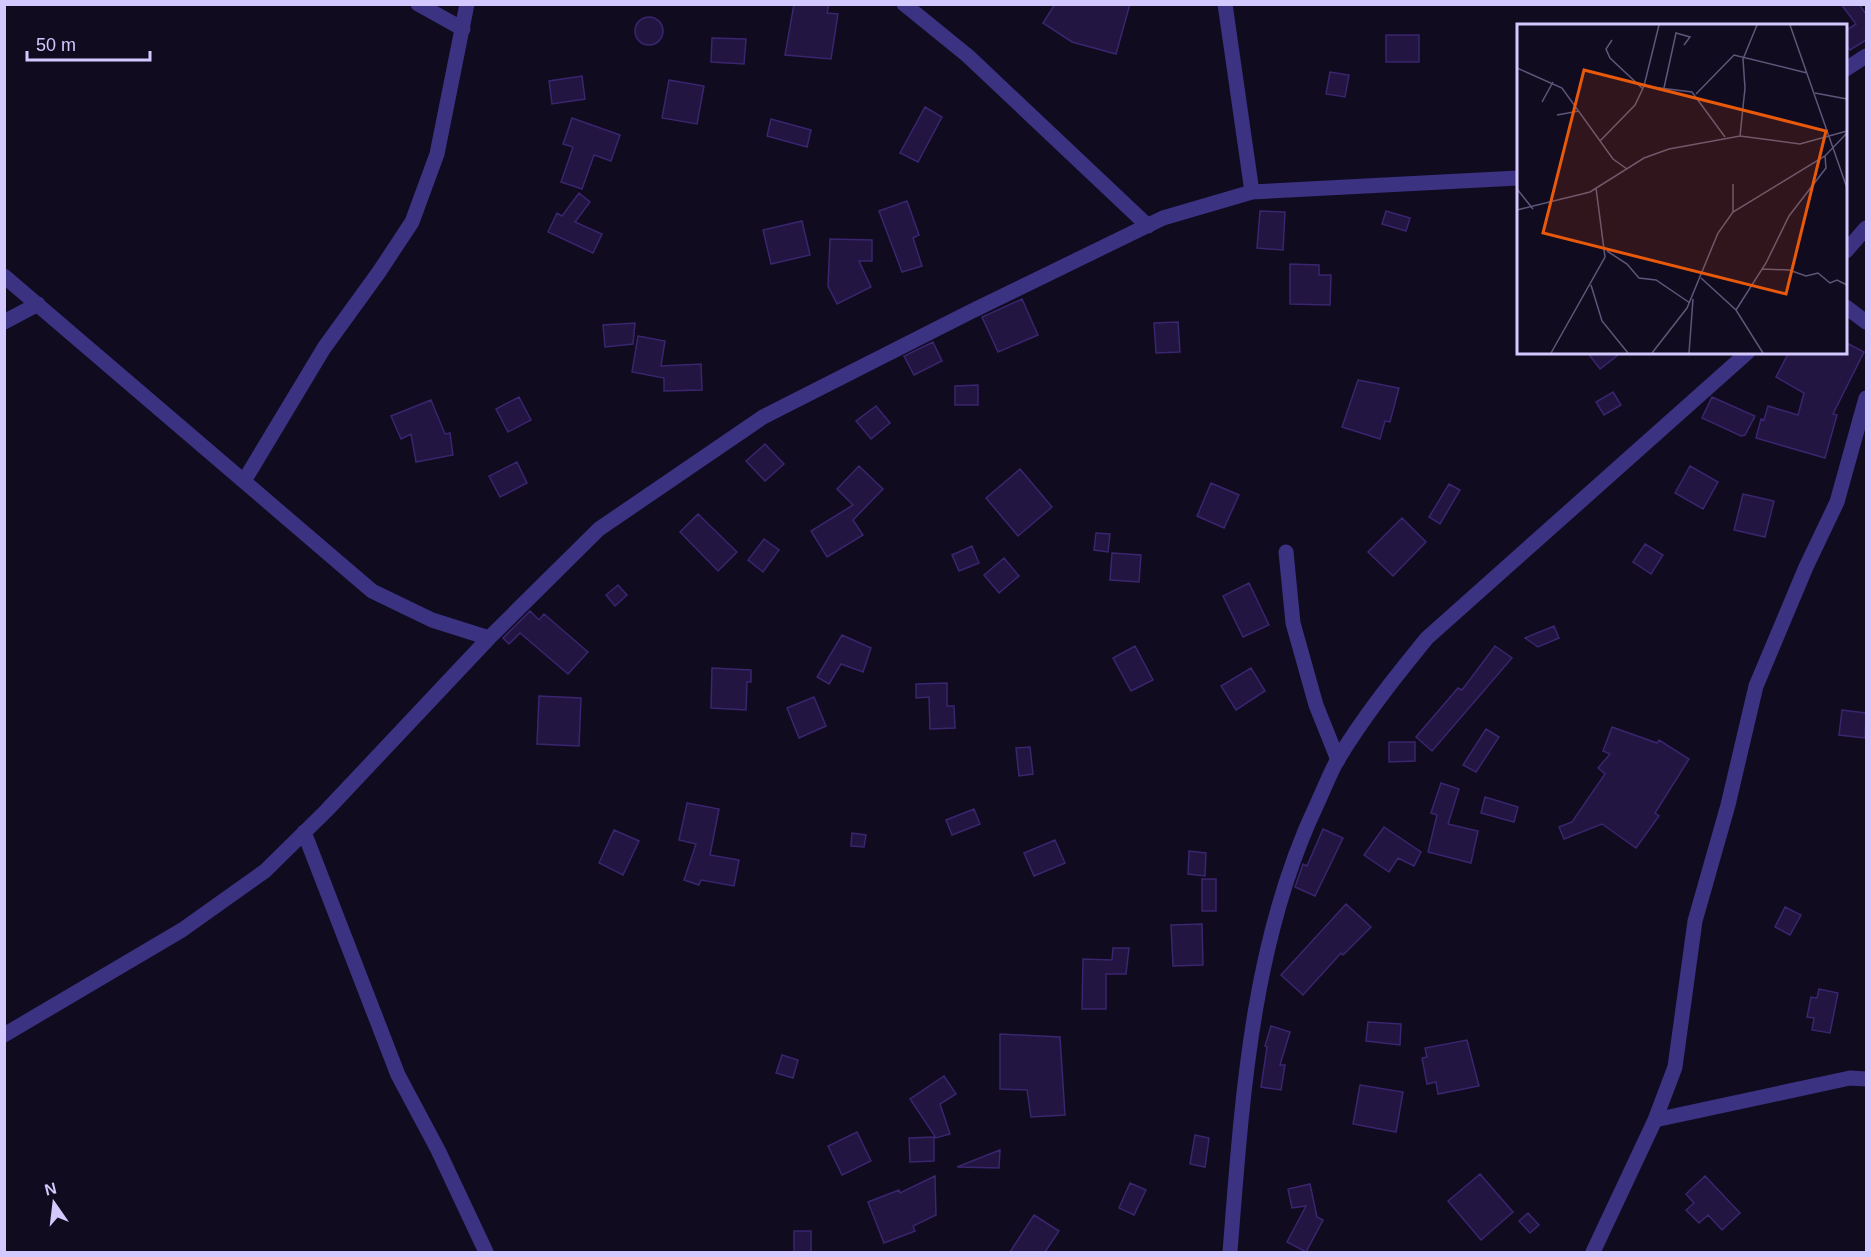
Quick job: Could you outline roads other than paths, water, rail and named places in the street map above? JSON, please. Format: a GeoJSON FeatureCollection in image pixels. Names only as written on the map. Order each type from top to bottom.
{"type":"FeatureCollection","features":[{"type":"Feature","properties":{"kind":"street"},"geometry":{"type":"LineString","coordinates":[[418,4],[463,29]]}},
{"type":"Feature","properties":{"kind":"street"},"geometry":{"type":"LineString","coordinates":[[244,481],[324,348],[380,272],[412,222],[437,154],[467,4]]}},
{"type":"Feature","properties":{"kind":"street"},"geometry":{"type":"LineString","coordinates":[[904,4],[968,56],[1148,226]]}},
{"type":"Feature","properties":{"kind":"street"},"geometry":{"type":"LineString","coordinates":[[1225,4],[1252,192]]}},
{"type":"Feature","properties":{"kind":"street"},"geometry":{"type":"LineString","coordinates":[[1847,68],[1866,56]]}},
{"type":"Feature","properties":{"kind":"street"},"geometry":{"type":"LineString","coordinates":[[4,1035],[182,930],[265,871],[456,676],[489,638],[598,529],[763,417],[1162,219],[1252,192],[1517,178]]}},
{"type":"Feature","properties":{"kind":"street"},"geometry":{"type":"LineString","coordinates":[[1847,249],[1866,228]]}},
{"type":"Feature","properties":{"kind":"street"},"geometry":{"type":"LineString","coordinates":[[4,276],[372,591],[432,620],[489,638]]}},
{"type":"Feature","properties":{"kind":"street"},"geometry":{"type":"LineString","coordinates":[[4,322],[38,304]]}},
{"type":"Feature","properties":{"kind":"street"},"geometry":{"type":"LineString","coordinates":[[1847,308],[1866,321]]}},
{"type":"Feature","properties":{"kind":"street"},"geometry":{"type":"LineString","coordinates":[[1230,1252],[1243,1094],[1269,941],[1297,846],[1338,760],[1391,683],[1427,638],[1565,518],[1746,354]]}},
{"type":"Feature","properties":{"kind":"street"},"geometry":{"type":"LineString","coordinates":[[1593,1252],[1655,1120],[1675,1068],[1695,921],[1728,805],[1756,686],[1806,567],[1838,502],[1866,398]]}},
{"type":"Feature","properties":{"kind":"street"},"geometry":{"type":"LineString","coordinates":[[1286,552],[1293,623],[1316,705],[1338,760]]}},
{"type":"Feature","properties":{"kind":"street"},"geometry":{"type":"LineString","coordinates":[[304,832],[398,1076],[438,1150],[486,1252]]}},
{"type":"Feature","properties":{"kind":"street"},"geometry":{"type":"LineString","coordinates":[[1655,1120],[1850,1078],[1866,1079]]}}]}
